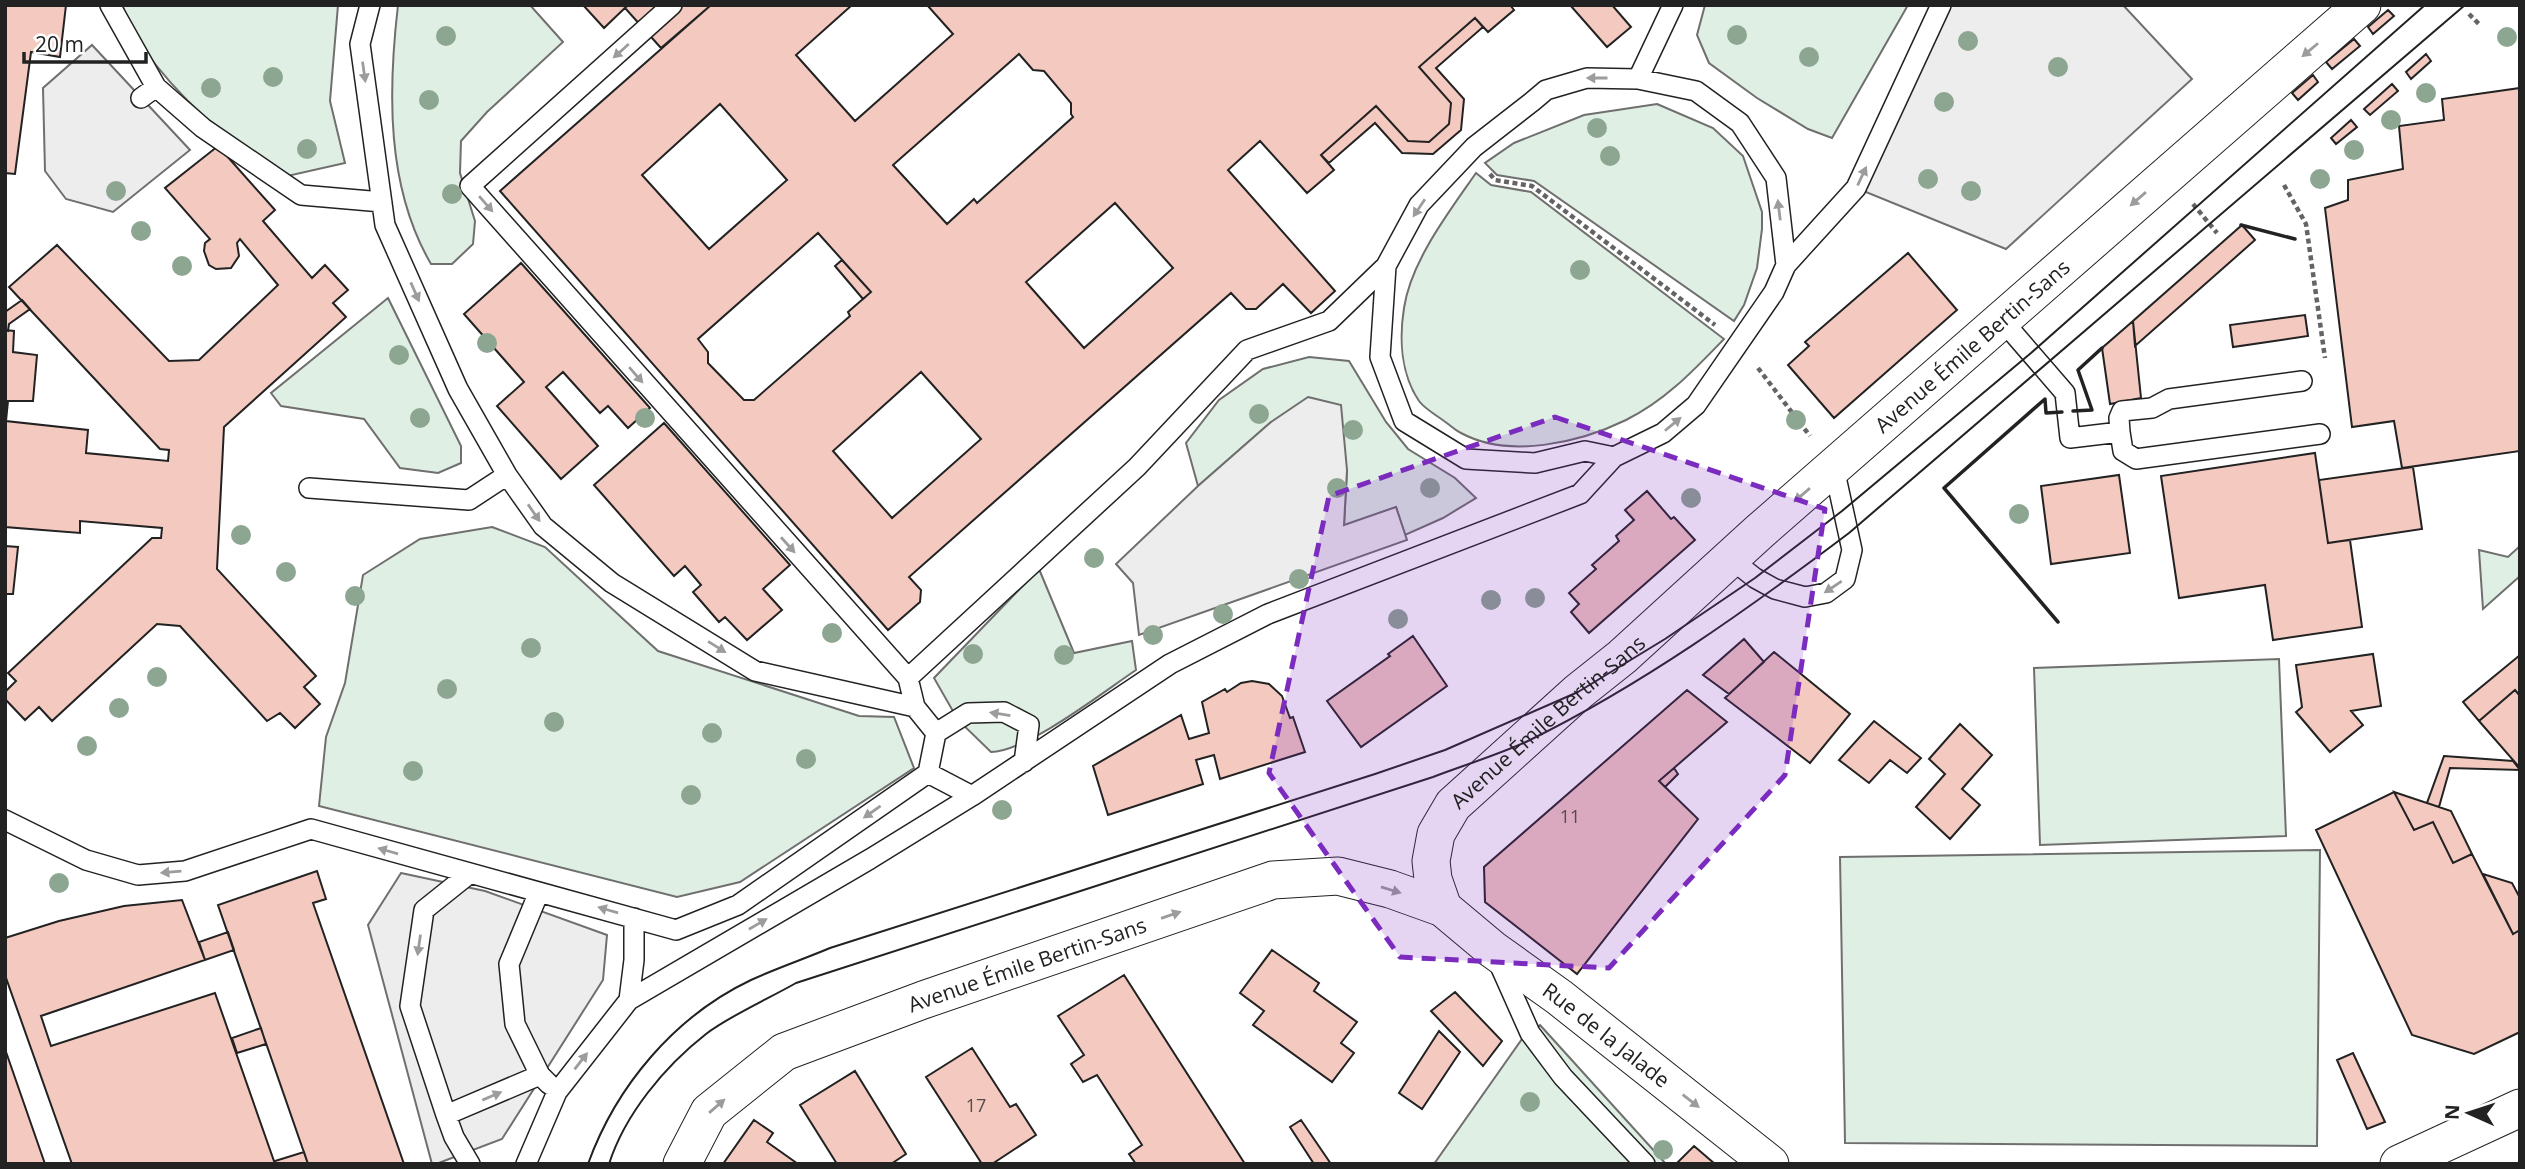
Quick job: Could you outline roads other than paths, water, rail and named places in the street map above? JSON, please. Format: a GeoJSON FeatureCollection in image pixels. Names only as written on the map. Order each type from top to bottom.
{"type":"FeatureCollection","features":[{"type":"Feature","properties":{"kind":"street","name":"Avenue Émile Bertin-Sans"},"geometry":{"type":"LineString","coordinates":[[1443,908],[1433,879],[1431,861],[1436,834],[1453,805],[2362,5]]}},
{"type":"Feature","properties":{"kind":"street","name":"Avenue Émile Bertin-Sans"},"geometry":{"type":"LineString","coordinates":[[682,1164],[709,1112],[784,1052],[923,1000],[1273,880],[1338,876],[1390,889],[1443,908]]}},
{"type":"Feature","properties":{"kind":"street","name":"Rue de la Jalade"},"geometry":{"type":"LineString","coordinates":[[1443,908],[1770,1164]]}},
{"type":"Feature","properties":{"kind":"street"},"geometry":{"type":"LineString","coordinates":[[2399,1164],[2520,1108]]}},
{"type":"Feature","properties":{"kind":"lane"},"geometry":{"type":"LineString","coordinates":[[110,5],[149,92],[301,195],[382,202]]}},
{"type":"Feature","properties":{"kind":"lane"},"geometry":{"type":"LineString","coordinates":[[370,5],[360,44],[385,225],[458,389],[507,475],[543,526],[612,583],[755,671],[915,707]]}},
{"type":"Feature","properties":{"kind":"lane"},"geometry":{"type":"LineString","coordinates":[[672,5],[470,186],[908,678],[915,707],[936,733]]}},
{"type":"Feature","properties":{"kind":"lane"},"geometry":{"type":"LineString","coordinates":[[1637,79],[1673,5]]}},
{"type":"Feature","properties":{"kind":"lane"},"geometry":{"type":"LineString","coordinates":[[526,1164],[557,1091],[629,1000],[972,796],[1170,664],[1268,614],[1580,494],[1614,457],[1663,433],[1696,405],[1774,292],[1786,265],[1856,188],[1941,5]]}},
{"type":"Feature","properties":{"kind":"lane"},"geometry":{"type":"LineString","coordinates":[[908,678],[1137,467],[1247,350],[1329,321],[1386,267],[1419,205],[1470,152],[1546,90],[1587,78],[1637,79],[1696,91],[1740,123],[1776,178],[1786,265]]}},
{"type":"Feature","properties":{"kind":"lane"},"geometry":{"type":"LineString","coordinates":[[1386,267],[1380,357],[1404,421],[1466,458],[1535,463],[1585,451],[1614,457]]}},
{"type":"Feature","properties":{"kind":"lane"},"geometry":{"type":"LineString","coordinates":[[2002,320],[2065,393],[2070,438],[2120,432]]}},
{"type":"Feature","properties":{"kind":"lane"},"geometry":{"type":"LineString","coordinates":[[2302,382],[2169,399],[2152,408],[2122,411],[2119,418],[2123,451],[2136,460],[2320,434]]}},
{"type":"Feature","properties":{"kind":"lane"},"geometry":{"type":"LineString","coordinates":[[1731,559],[1765,584],[1805,597],[1826,593],[1845,579],[1852,550],[1834,468]]}},
{"type":"Feature","properties":{"kind":"lane"},"geometry":{"type":"LineString","coordinates":[[309,488],[469,500],[507,475]]}},
{"type":"Feature","properties":{"kind":"lane"},"geometry":{"type":"LineString","coordinates":[[5,820],[86,860],[138,875],[185,871],[310,829],[676,930],[738,905],[928,773],[936,733],[968,713],[1004,712],[1029,725],[1024,762]]}},
{"type":"Feature","properties":{"kind":"lane"},"geometry":{"type":"LineString","coordinates":[[928,773],[972,796]]}},
{"type":"Feature","properties":{"kind":"lane"},"geometry":{"type":"LineString","coordinates":[[469,874],[424,910],[410,1006],[454,1137],[470,1164]]}},
{"type":"Feature","properties":{"kind":"lane"},"geometry":{"type":"LineString","coordinates":[[538,892],[509,964],[514,1024],[540,1075],[557,1091]]}},
{"type":"Feature","properties":{"kind":"lane"},"geometry":{"type":"LineString","coordinates":[[629,1000],[634,960],[634,918]]}},
{"type":"Feature","properties":{"kind":"lane"},"geometry":{"type":"LineString","coordinates":[[1492,949],[1530,1033],[1563,1077],[1645,1164]]}},
{"type":"Feature","properties":{"kind":"lane"},"geometry":{"type":"LineString","coordinates":[[446,1115],[540,1075]]}},
{"type":"Feature","properties":{"kind":"tram line"},"geometry":{"type":"LineString","coordinates":[[588,1164],[615,1107],[652,1056],[673,1033],[697,1013],[751,980],[830,948],[1445,750],[1578,692],[1665,639],[1755,578],[1842,511],[2031,353],[2425,5]]}},
{"type":"Feature","properties":{"kind":"tram line"},"geometry":{"type":"LineString","coordinates":[[609,1164],[636,1109],[676,1061],[715,1027],[796,983],[1433,777],[1528,741],[1653,671],[1733,618],[1849,533],[2465,5]]}}]}
